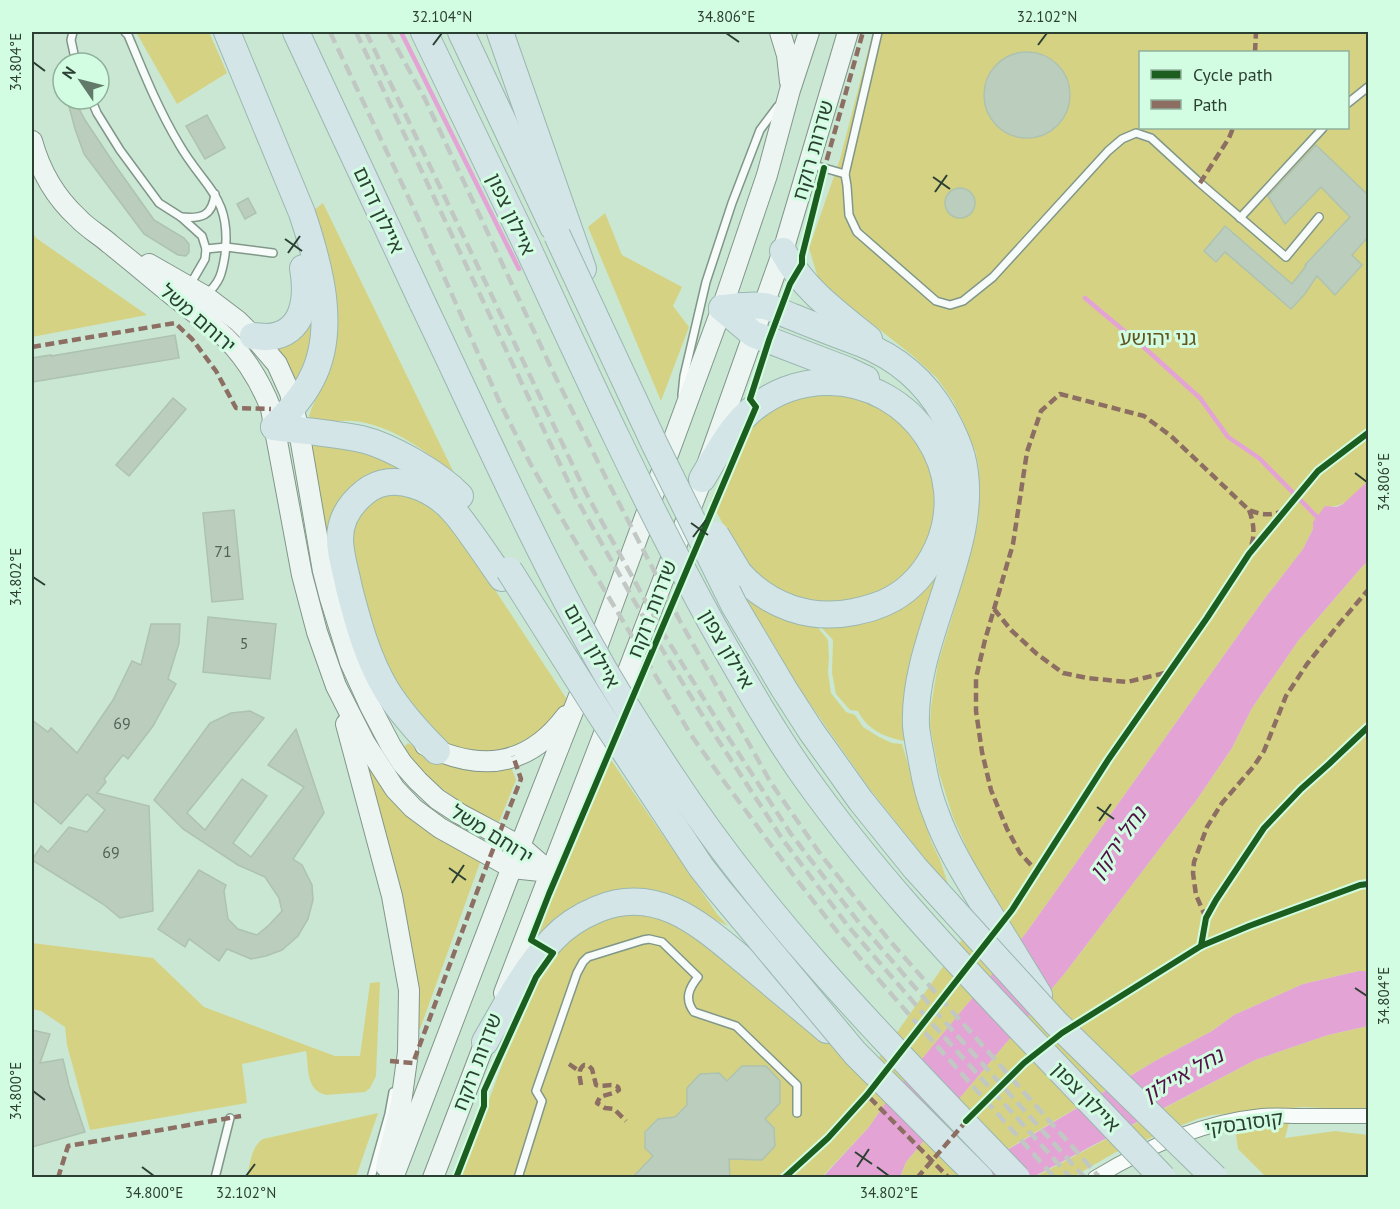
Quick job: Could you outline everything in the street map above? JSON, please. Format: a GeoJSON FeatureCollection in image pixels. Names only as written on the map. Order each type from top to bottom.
{"type":"FeatureCollection","features":[{"type":"Feature","properties":{"kind":"highway"},"geometry":{"type":"LineString","coordinates":[[228,32],[296,194],[311,238],[319,276],[325,323],[320,361],[289,421],[330,434],[363,440],[390,450],[427,469],[452,488],[474,511],[505,574]]}},
{"type":"Feature","properties":{"kind":"highway","name":"איילון דרום"},"geometry":{"type":"LineString","coordinates":[[296,32],[561,591],[598,660],[632,716],[737,869],[887,1043],[1017,1178]]}},
{"type":"Feature","properties":{"kind":"highway","name":"איילון צפון"},"geometry":{"type":"LineString","coordinates":[[424,32],[619,445],[696,596],[770,725],[804,775],[864,854],[920,920],[965,971],[1163,1178]]}},
{"type":"Feature","properties":{"kind":"highway"},"geometry":{"type":"LineString","coordinates":[[461,32],[563,232],[621,371],[734,605],[806,724],[861,801],[915,868],[1056,1023],[1215,1178]]}},
{"type":"Feature","properties":{"kind":"highway"},"geometry":{"type":"LineString","coordinates":[[500,32],[563,232]]}},
{"type":"Feature","properties":{"kind":"highway"},"geometry":{"type":"LineString","coordinates":[[252,336],[267,337],[288,330],[302,313],[305,303],[304,272],[286,170]]}},
{"type":"Feature","properties":{"kind":"highway"},"geometry":{"type":"LineString","coordinates":[[783,251],[791,266],[819,298],[904,367],[926,388],[940,409],[957,444],[965,472],[965,507],[960,539],[927,646],[920,680],[916,706],[919,746],[924,774],[936,815],[950,846],[1056,1023]]}},
{"type":"Feature","properties":{"kind":"highway"},"geometry":{"type":"LineString","coordinates":[[722,308],[764,306],[876,349],[904,367]]}},
{"type":"Feature","properties":{"kind":"highway"},"geometry":{"type":"LineString","coordinates":[[621,371],[731,561],[739,573],[757,590],[785,607],[808,613],[839,615],[867,609],[890,600],[919,577],[930,563],[941,537],[946,514],[945,478],[939,457],[926,429],[918,416],[892,394],[869,380],[753,334],[722,308]]}},
{"type":"Feature","properties":{"kind":"highway"},"geometry":{"type":"LineString","coordinates":[[702,479],[730,434],[756,407],[771,397],[792,388],[824,382],[862,387],[889,399],[918,423],[939,457]]}},
{"type":"Feature","properties":{"kind":"highway"},"geometry":{"type":"LineString","coordinates":[[436,751],[399,709],[368,651],[343,560],[340,541],[345,515],[353,502],[367,490],[391,481],[404,482],[431,492],[456,514],[505,574],[718,890],[855,1053],[980,1178]]}},
{"type":"Feature","properties":{"kind":"highway"},"geometry":{"type":"LineString","coordinates":[[485,1042],[522,980],[545,948],[566,928],[592,912],[617,903],[647,902],[690,918],[855,1053]]}},
{"type":"Feature","properties":{"kind":"main road"},"geometry":{"type":"LineString","coordinates":[[780,32],[787,55],[790,90]]}},
{"type":"Feature","properties":{"kind":"main road","name":"שדרות רוקח"},"geometry":{"type":"LineString","coordinates":[[393,1178],[579,696],[722,308],[767,175],[790,90],[809,32]]}},
{"type":"Feature","properties":{"kind":"main road","name":"שדרות רוקח"},"geometry":{"type":"LineString","coordinates":[[433,1178],[702,479],[783,251],[848,32]]}},
{"type":"Feature","properties":{"kind":"main road","name":"ירוחם משל"},"geometry":{"type":"LineString","coordinates":[[32,141],[44,174],[60,199],[78,219],[106,240],[193,296],[238,321],[277,364],[290,393],[289,421],[302,575],[317,632],[349,715],[395,789],[413,808],[440,828],[512,868],[550,872]]}},
{"type":"Feature","properties":{"kind":"main road","name":"ירוחם משל"},"geometry":{"type":"LineString","coordinates":[[193,296],[240,354],[266,396],[271,409],[289,421],[330,598],[350,662],[391,746],[402,763],[437,799],[520,846],[550,872]]}},
{"type":"Feature","properties":{"kind":"main road"},"geometry":{"type":"LineString","coordinates":[[350,662],[378,705],[411,737],[436,751],[475,761],[491,761],[535,748],[554,730],[579,696]]}},
{"type":"Feature","properties":{"kind":"main road"},"geometry":{"type":"LineString","coordinates":[[336,686],[392,896],[410,990],[410,1028],[401,1103],[384,1178]]}},
{"type":"Feature","properties":{"kind":"street","name":"קוסובסקי"},"geometry":{"type":"LineString","coordinates":[[1095,1178],[1159,1144],[1220,1123],[1263,1116],[1368,1116]]}},
{"type":"Feature","properties":{"kind":"lane"},"geometry":{"type":"LineString","coordinates":[[73,32],[71,40],[73,51]]}},
{"type":"Feature","properties":{"kind":"lane"},"geometry":{"type":"LineString","coordinates":[[125,32],[179,145],[215,193],[225,216],[227,238],[224,265],[217,284],[193,296]]}},
{"type":"Feature","properties":{"kind":"lane"},"geometry":{"type":"LineString","coordinates":[[878,32],[845,174],[849,215],[857,232],[936,301],[950,306],[963,301],[993,277],[1108,151],[1122,139],[1136,133],[1150,138],[1286,257],[1319,217]]}},
{"type":"Feature","properties":{"kind":"lane"},"geometry":{"type":"LineString","coordinates":[[1349,101],[1368,87]]}},
{"type":"Feature","properties":{"kind":"lane"},"geometry":{"type":"LineString","coordinates":[[679,423],[684,376],[698,312],[732,203],[760,130],[790,90]]}},
{"type":"Feature","properties":{"kind":"lane"},"geometry":{"type":"LineString","coordinates":[[98,111],[120,150],[159,203],[181,217],[202,236],[206,249],[205,259],[193,296]]}},
{"type":"Feature","properties":{"kind":"lane"},"geometry":{"type":"LineString","coordinates":[[1240,218],[1322,129]]}},
{"type":"Feature","properties":{"kind":"lane"},"geometry":{"type":"LineString","coordinates":[[810,164],[845,174]]}},
{"type":"Feature","properties":{"kind":"lane"},"geometry":{"type":"LineString","coordinates":[[181,217],[196,219],[207,213],[214,203],[215,193]]}},
{"type":"Feature","properties":{"kind":"lane"},"geometry":{"type":"LineString","coordinates":[[206,249],[226,247],[273,253]]}},
{"type":"Feature","properties":{"kind":"lane"},"geometry":{"type":"LineString","coordinates":[[397,1072],[404,1003],[399,929]]}},
{"type":"Feature","properties":{"kind":"lane"},"geometry":{"type":"LineString","coordinates":[[518,1178],[542,1101],[536,1091],[577,973],[588,957],[643,940],[662,942],[698,977],[691,985],[689,995],[690,1006],[694,1012],[736,1026],[797,1085],[797,1113]]}},
{"type":"Feature","properties":{"kind":"lane"},"geometry":{"type":"LineString","coordinates":[[370,1178],[389,1114],[395,1083]]}},
{"type":"Feature","properties":{"kind":"lane"},"geometry":{"type":"LineString","coordinates":[[214,1178],[230,1118]]}},
{"type":"Feature","properties":{"kind":"green space"},"geometry":{"type":"Polygon","coordinates":[[[136,32],[209,32],[227,73],[177,104],[136,32]]]}},
{"type":"Feature","properties":{"kind":"green space","name":"גני יהושע"},"geometry":{"type":"Polygon","coordinates":[[[873,32],[1368,32],[1368,481],[1346,501],[1331,506],[1313,529],[1303,549],[1262,602],[1026,933],[887,1101],[869,1127],[822,1177],[460,1178],[503,1062],[540,978],[557,951],[596,921],[637,913],[675,922],[816,1030],[865,1078],[994,894],[978,873],[953,817],[939,773],[930,726],[938,663],[978,523],[979,471],[976,453],[953,401],[937,378],[818,278],[809,248],[840,159],[873,32]]]}},
{"type":"Feature","properties":{"kind":"green space"},"geometry":{"type":"Polygon","coordinates":[[[323,203],[455,475],[408,440],[381,427],[353,421],[316,424],[309,416],[329,372],[334,353],[336,329],[333,281],[313,211],[323,203]]]}},
{"type":"Feature","properties":{"kind":"green space"},"geometry":{"type":"Polygon","coordinates":[[[605,213],[622,255],[682,287],[673,306],[689,327],[661,401],[588,227],[605,213]]]}},
{"type":"Feature","properties":{"kind":"green space"},"geometry":{"type":"Polygon","coordinates":[[[32,230],[36,238],[147,315],[32,337],[32,230]]]}},
{"type":"Feature","properties":{"kind":"green space"},"geometry":{"type":"Polygon","coordinates":[[[313,322],[312,347],[298,387],[278,348],[303,333],[313,322]]]}},
{"type":"Feature","properties":{"kind":"green space"},"geometry":{"type":"Polygon","coordinates":[[[844,394],[884,408],[917,438],[935,480],[934,524],[918,562],[893,587],[864,599],[821,605],[782,594],[747,566],[710,501],[735,446],[762,415],[801,396],[844,394]]]}},
{"type":"Feature","properties":{"kind":"green space"},"geometry":{"type":"Polygon","coordinates":[[[311,442],[353,447],[416,471],[381,472],[328,566],[315,483],[311,442]]]}},
{"type":"Feature","properties":{"kind":"green space"},"geometry":{"type":"Polygon","coordinates":[[[404,492],[433,506],[459,535],[568,701],[550,722],[532,736],[515,745],[479,752],[447,745],[392,683],[351,563],[353,518],[358,510],[381,495],[404,492]]]}},
{"type":"Feature","properties":{"kind":"green space"},"geometry":{"type":"Polygon","coordinates":[[[1368,561],[1368,971],[1303,984],[1234,1015],[1212,1031],[1155,1061],[961,1177],[900,1178],[906,1162],[1065,973],[1198,798],[1232,748],[1252,708],[1298,641],[1368,561]]]}},
{"type":"Feature","properties":{"kind":"green space"},"geometry":{"type":"Polygon","coordinates":[[[936,569],[941,575],[906,741],[899,740],[872,728],[858,711],[850,710],[836,694],[832,673],[833,640],[819,625],[936,569]]]}},
{"type":"Feature","properties":{"kind":"green space"},"geometry":{"type":"Polygon","coordinates":[[[735,583],[816,625],[828,640],[828,672],[831,693],[846,712],[855,715],[863,727],[892,743],[902,744],[931,841],[950,890],[869,788],[829,731],[788,672],[735,583]]]}},
{"type":"Feature","properties":{"kind":"green space"},"geometry":{"type":"Polygon","coordinates":[[[408,743],[431,756],[509,762],[516,780],[499,822],[468,807],[429,778],[401,750],[408,743]]]}},
{"type":"Feature","properties":{"kind":"green space"},"geometry":{"type":"Polygon","coordinates":[[[363,752],[481,860],[420,1029],[414,1028],[363,752]]]}},
{"type":"Feature","properties":{"kind":"green space"},"geometry":{"type":"Polygon","coordinates":[[[609,757],[717,914],[728,926],[678,901],[629,892],[525,966],[609,757]]]}},
{"type":"Feature","properties":{"kind":"green space"},"geometry":{"type":"Polygon","coordinates":[[[32,943],[153,958],[204,1007],[335,1056],[360,1056],[370,983],[380,982],[376,1076],[370,1088],[365,1092],[326,1095],[314,1088],[311,1083],[306,1051],[242,1064],[247,1103],[90,1130],[67,1045],[65,1027],[41,1011],[32,1009],[32,943]]]}},
{"type":"Feature","properties":{"kind":"green space"},"geometry":{"type":"Polygon","coordinates":[[[1368,1026],[1368,1110],[1303,1107],[1212,1115],[1116,1152],[1073,1177],[1033,1178],[1255,1060],[1328,1035],[1368,1026]]]}},
{"type":"Feature","properties":{"kind":"green space"},"geometry":{"type":"Polygon","coordinates":[[[378,1113],[356,1177],[247,1177],[253,1151],[263,1139],[378,1113]]]}},
{"type":"Feature","properties":{"kind":"green space"},"geometry":{"type":"Polygon","coordinates":[[[1289,1123],[1285,1138],[1335,1131],[1368,1135],[1368,1177],[1266,1177],[1238,1149],[1235,1128],[1289,1123]]]}},
{"type":"Feature","properties":{"kind":"water","name":"נחל ירקון"},"geometry":{"type":"Polygon","coordinates":[[[1368,481],[1368,561],[1298,641],[1252,708],[1232,748],[1198,798],[1065,973],[906,1162],[900,1177],[822,1178],[869,1127],[887,1101],[1026,933],[1262,602],[1303,549],[1313,529],[1313,522],[1325,506],[1337,507],[1343,504],[1368,481]]]}},
{"type":"Feature","properties":{"kind":"water","name":"נחל איילון"},"geometry":{"type":"Polygon","coordinates":[[[1368,971],[1368,1026],[1328,1035],[1255,1060],[1033,1177],[961,1178],[1155,1061],[1212,1031],[1234,1015],[1303,984],[1368,971]]]}},
{"type":"Feature","properties":{"kind":"building"},"geometry":{"type":"Polygon","coordinates":[[[1027,52],[1051,59],[1063,71],[1070,95],[1063,119],[1051,131],[1027,138],[1003,131],[991,119],[984,95],[991,71],[1003,59],[1027,52]]]}},
{"type":"Feature","properties":{"kind":"building"},"geometry":{"type":"Polygon","coordinates":[[[70,111],[80,111],[154,220],[184,238],[189,244],[189,252],[186,256],[178,255],[144,234],[84,154],[70,111]]]}},
{"type":"Feature","properties":{"kind":"building"},"geometry":{"type":"Polygon","coordinates":[[[207,115],[225,148],[205,159],[186,126],[207,115]]]}},
{"type":"Feature","properties":{"kind":"building"},"geometry":{"type":"Polygon","coordinates":[[[1316,145],[1368,195],[1368,237],[1352,255],[1362,265],[1335,295],[1317,276],[1291,309],[1225,252],[1216,262],[1204,251],[1225,226],[1292,284],[1305,265],[1350,217],[1321,187],[1285,224],[1268,196],[1316,145]]]}},
{"type":"Feature","properties":{"kind":"building"},"geometry":{"type":"Polygon","coordinates":[[[960,188],[971,192],[975,203],[971,214],[960,218],[949,214],[945,203],[949,192],[960,188]]]}},
{"type":"Feature","properties":{"kind":"building"},"geometry":{"type":"Polygon","coordinates":[[[248,198],[256,213],[245,219],[237,204],[248,198]]]}},
{"type":"Feature","properties":{"kind":"building"},"geometry":{"type":"Polygon","coordinates":[[[175,335],[179,358],[32,382],[32,358],[175,335]]]}},
{"type":"Feature","properties":{"kind":"building"},"geometry":{"type":"Polygon","coordinates":[[[173,398],[186,409],[129,476],[116,465],[173,398]]]}},
{"type":"Feature","properties":{"kind":"building"},"geometry":{"type":"Polygon","coordinates":[[[234,510],[243,599],[212,602],[203,513],[234,510]]]}},
{"type":"Feature","properties":{"kind":"building"},"geometry":{"type":"Polygon","coordinates":[[[208,617],[276,624],[270,679],[203,672],[208,617]]]}},
{"type":"Feature","properties":{"kind":"building"},"geometry":{"type":"Polygon","coordinates":[[[151,624],[180,624],[179,643],[168,679],[176,684],[153,726],[128,759],[123,755],[104,779],[106,782],[97,793],[149,806],[153,911],[120,918],[103,904],[32,860],[41,846],[48,852],[69,827],[87,832],[105,810],[87,794],[61,824],[32,800],[32,720],[48,732],[51,728],[77,753],[113,700],[132,661],[141,665],[151,624]]]}},
{"type":"Feature","properties":{"kind":"building"},"geometry":{"type":"Polygon","coordinates":[[[250,711],[264,718],[187,813],[205,830],[242,779],[267,796],[233,843],[251,857],[304,787],[268,765],[296,729],[324,813],[293,859],[302,865],[312,885],[313,900],[308,919],[298,936],[282,950],[266,956],[251,959],[227,949],[219,961],[189,939],[185,947],[158,929],[199,870],[226,885],[224,891],[228,919],[238,929],[257,935],[282,911],[279,898],[265,877],[238,865],[183,829],[154,800],[210,723],[231,713],[250,711]]]}},
{"type":"Feature","properties":{"kind":"building"},"geometry":{"type":"Polygon","coordinates":[[[32,1030],[50,1034],[40,1063],[63,1059],[85,1132],[32,1147],[32,1030]]]}},
{"type":"Feature","properties":{"kind":"building"},"geometry":{"type":"Polygon","coordinates":[[[742,1066],[766,1066],[780,1081],[780,1103],[765,1119],[774,1128],[775,1146],[762,1160],[729,1159],[730,1178],[632,1178],[653,1156],[645,1148],[645,1132],[658,1119],[675,1117],[687,1105],[687,1088],[700,1074],[719,1073],[727,1081],[742,1066]]]}},
{"type":"Feature","properties":{"kind":"waterway"},"geometry":{"type":"LineString","coordinates":[[401,32],[519,269]]}},
{"type":"Feature","properties":{"kind":"waterway"},"geometry":{"type":"LineString","coordinates":[[1085,298],[1200,398],[1228,437],[1259,458],[1320,520]]}},
{"type":"Feature","properties":{"kind":"railway"},"geometry":{"type":"LineString","coordinates":[[330,32],[414,209],[500,403],[530,463],[691,735],[839,934],[1055,1178]]}},
{"type":"Feature","properties":{"kind":"railway"},"geometry":{"type":"LineString","coordinates":[[356,32],[576,498],[657,641],[709,726],[783,840],[848,926],[1071,1178]]}},
{"type":"Feature","properties":{"kind":"railway"},"geometry":{"type":"LineString","coordinates":[[366,32],[586,493],[665,636],[717,720],[791,834],[857,920],[1085,1178]]}},
{"type":"Feature","properties":{"kind":"railway"},"geometry":{"type":"LineString","coordinates":[[388,32],[424,97],[555,376],[607,480],[680,621],[771,783],[821,855],[889,940],[1100,1178]]}},
{"type":"Feature","properties":{"kind":"marked path"},"geometry":{"type":"LineString","coordinates":[[823,173],[863,32]]}},
{"type":"Feature","properties":{"kind":"marked path"},"geometry":{"type":"LineString","coordinates":[[1255,51],[1256,32]]}},
{"type":"Feature","properties":{"kind":"marked path"},"geometry":{"type":"LineString","coordinates":[[1200,183],[1233,129]]}},
{"type":"Feature","properties":{"kind":"marked path"},"geometry":{"type":"LineString","coordinates":[[32,347],[175,323],[192,339],[216,371],[236,408],[271,409]]}},
{"type":"Feature","properties":{"kind":"marked path"},"geometry":{"type":"LineString","coordinates":[[1040,875],[1020,853],[991,790],[976,711],[976,678],[1013,544],[1027,452],[1041,411],[1060,394],[1144,416],[1171,436],[1249,510],[1266,514],[1283,511]]}},
{"type":"Feature","properties":{"kind":"marked path"},"geometry":{"type":"LineString","coordinates":[[1249,510],[1253,528],[1251,547]]}},
{"type":"Feature","properties":{"kind":"marked path"},"geometry":{"type":"LineString","coordinates":[[1206,918],[1196,895],[1193,873],[1194,862],[1207,827],[1222,803],[1264,751],[1286,696],[1307,664],[1368,590]]}},
{"type":"Feature","properties":{"kind":"marked path"},"geometry":{"type":"LineString","coordinates":[[994,609],[1011,630],[1037,654],[1063,673],[1127,682],[1169,672]]}},
{"type":"Feature","properties":{"kind":"marked path"},"geometry":{"type":"LineString","coordinates":[[390,1061],[413,1063],[521,779],[513,756]]}},
{"type":"Feature","properties":{"kind":"marked path"},"geometry":{"type":"LineString","coordinates":[[569,1064],[579,1071]]}},
{"type":"Feature","properties":{"kind":"marked path"},"geometry":{"type":"LineString","coordinates":[[581,1085],[580,1071],[584,1065],[592,1069],[596,1085],[618,1087],[619,1090],[600,1097],[597,1103],[605,1108],[614,1109],[626,1121]]}},
{"type":"Feature","properties":{"kind":"marked path"},"geometry":{"type":"LineString","coordinates":[[870,1098],[949,1178]]}},
{"type":"Feature","properties":{"kind":"marked path"},"geometry":{"type":"LineString","coordinates":[[58,1178],[68,1146],[241,1116]]}},
{"type":"Feature","properties":{"kind":"marked path"},"geometry":{"type":"LineString","coordinates":[[917,1178],[968,1119]]}},
{"type":"Feature","properties":{"kind":"cycle path"},"geometry":{"type":"LineString","coordinates":[[456,1178],[484,1106],[484,1091],[536,977],[553,953],[531,940],[756,407],[750,399],[790,284],[802,264],[824,168]]}},
{"type":"Feature","properties":{"kind":"cycle path"},"geometry":{"type":"LineString","coordinates":[[784,1178],[828,1138],[867,1095],[1012,910],[1108,760],[1249,554],[1318,471],[1368,433]]}},
{"type":"Feature","properties":{"kind":"cycle path"},"geometry":{"type":"LineString","coordinates":[[1201,946],[1206,918],[1264,828],[1301,789],[1368,727]]}},
{"type":"Feature","properties":{"kind":"cycle path"},"geometry":{"type":"LineString","coordinates":[[966,1121],[1024,1063],[1062,1033],[1201,946],[1249,926],[1368,884]]}}]}
